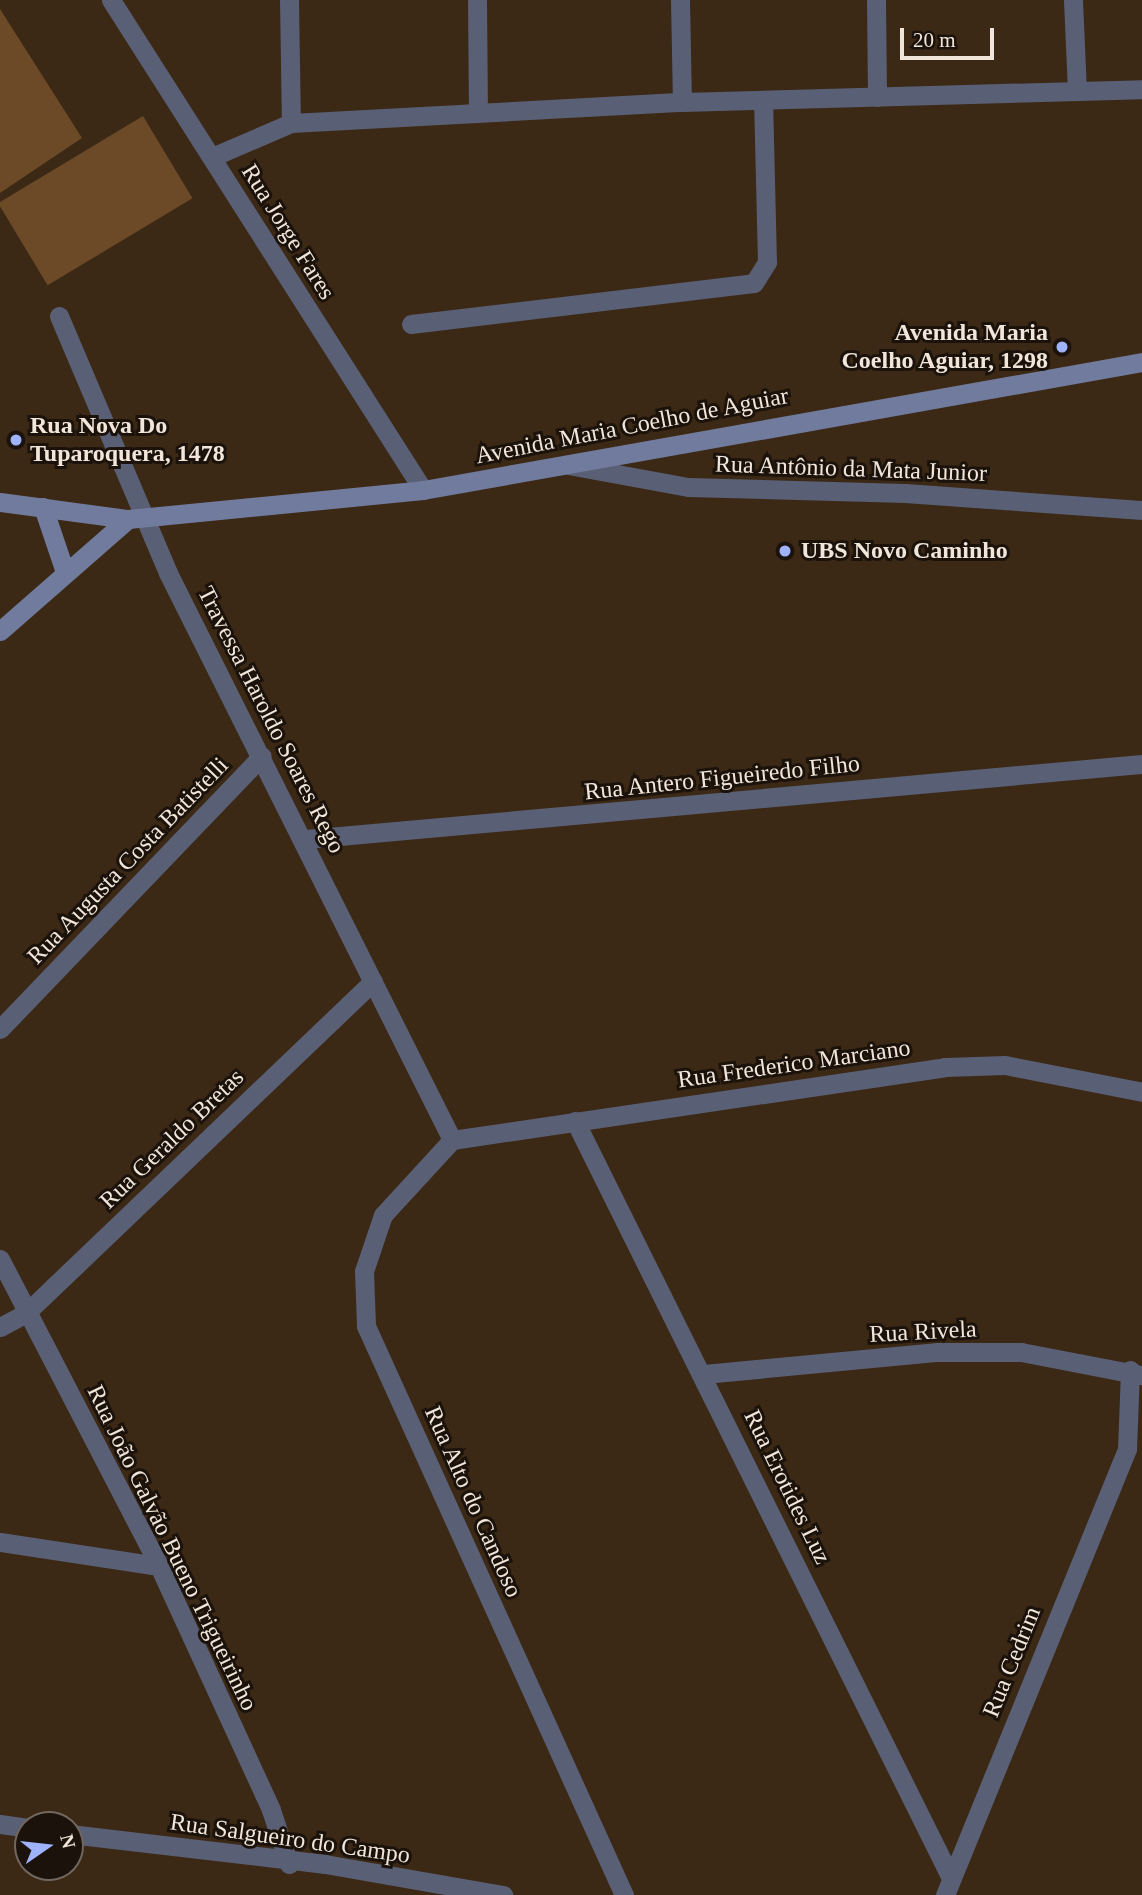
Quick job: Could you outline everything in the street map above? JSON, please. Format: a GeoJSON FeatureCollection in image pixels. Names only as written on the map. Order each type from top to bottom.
{"type":"FeatureCollection","features":[{"type":"Feature","properties":{"kind":"main road","name":"Avenida Maria Coelho de Aguiar"},"geometry":{"type":"LineString","coordinates":[[0,502],[128,519],[148,519],[423,490],[1142,362]]}},
{"type":"Feature","properties":{"kind":"main road"},"geometry":{"type":"LineString","coordinates":[[43,507],[65,572]]}},
{"type":"Feature","properties":{"kind":"main road"},"geometry":{"type":"LineString","coordinates":[[0,631],[128,519]]}},
{"type":"Feature","properties":{"kind":"street","name":"Rua Jorge Fares"},"geometry":{"type":"LineString","coordinates":[[111,0],[423,490]]}},
{"type":"Feature","properties":{"kind":"street"},"geometry":{"type":"LineString","coordinates":[[289,0],[291,123]]}},
{"type":"Feature","properties":{"kind":"street"},"geometry":{"type":"LineString","coordinates":[[477,0],[478,111]]}},
{"type":"Feature","properties":{"kind":"street"},"geometry":{"type":"LineString","coordinates":[[680,0],[682,102]]}},
{"type":"Feature","properties":{"kind":"street"},"geometry":{"type":"LineString","coordinates":[[876,0],[877,97]]}},
{"type":"Feature","properties":{"kind":"street"},"geometry":{"type":"LineString","coordinates":[[1073,0],[1077,91]]}},
{"type":"Feature","properties":{"kind":"street"},"geometry":{"type":"LineString","coordinates":[[212,158],[291,123],[682,102],[1142,89]]}},
{"type":"Feature","properties":{"kind":"street"},"geometry":{"type":"LineString","coordinates":[[411,324],[754,283],[767,262],[763,100]]}},
{"type":"Feature","properties":{"kind":"street","name":"Travessa Haroldo Soares Rego"},"geometry":{"type":"LineString","coordinates":[[59,316],[148,519],[167,573],[306,839],[452,1140]]}},
{"type":"Feature","properties":{"kind":"street","name":"Rua Antônio da Mata Junior"},"geometry":{"type":"LineString","coordinates":[[560,464],[688,488],[905,493],[1142,509]]}},
{"type":"Feature","properties":{"kind":"street","name":"Rua Augusta Costa Batistelli"},"geometry":{"type":"LineString","coordinates":[[0,1029],[262,756]]}},
{"type":"Feature","properties":{"kind":"street","name":"Rua Antero Figueiredo Filho"},"geometry":{"type":"LineString","coordinates":[[306,839],[1142,764]]}},
{"type":"Feature","properties":{"kind":"street","name":"Rua Geraldo Bretas"},"geometry":{"type":"LineString","coordinates":[[0,1327],[26,1313],[373,981]]}},
{"type":"Feature","properties":{"kind":"street","name":"Rua Frederico Marciano"},"geometry":{"type":"LineString","coordinates":[[452,1140],[945,1067],[1005,1065],[1142,1091]]}},
{"type":"Feature","properties":{"kind":"street","name":"Rua Erotides Luz"},"geometry":{"type":"LineString","coordinates":[[575,1121],[704,1374],[950,1876]]}},
{"type":"Feature","properties":{"kind":"street","name":"Rua Alto do Candoso"},"geometry":{"type":"LineString","coordinates":[[452,1140],[383,1215],[364,1271],[366,1326],[624,1895]]}},
{"type":"Feature","properties":{"kind":"street","name":"Rua João Galvão Bueno Trigueirinho"},"geometry":{"type":"LineString","coordinates":[[0,1259],[159,1566],[271,1810],[289,1864]]}},
{"type":"Feature","properties":{"kind":"street","name":"Rua Rivela"},"geometry":{"type":"LineString","coordinates":[[704,1374],[937,1352],[1021,1352],[1136,1373]]}},
{"type":"Feature","properties":{"kind":"street","name":"Rua Cedrim"},"geometry":{"type":"LineString","coordinates":[[945,1895],[950,1876],[1134,1445],[1136,1373]]}},
{"type":"Feature","properties":{"kind":"street"},"geometry":{"type":"LineString","coordinates":[[0,1542],[159,1566]]}},
{"type":"Feature","properties":{"kind":"street","name":"Rua Salgueiro do Campo"},"geometry":{"type":"LineString","coordinates":[[84,1836],[503,1895]]}},
{"type":"Feature","properties":{"kind":"shaded area"},"geometry":{"type":"Polygon","coordinates":[[[0,9],[82,138],[0,193],[0,9]]]}},
{"type":"Feature","properties":{"kind":"shaded area"},"geometry":{"type":"Polygon","coordinates":[[[143,116],[192,198],[48,285],[0,202],[143,116]]]}},
{"type":"Feature","properties":{"kind":"place","name":"Avenida Maria Coelho Aguiar, 1298"},"geometry":{"type":"Point","coordinates":[1062,347]}},
{"type":"Feature","properties":{"kind":"place","name":"Rua Nova Do Tuparoquera, 1478"},"geometry":{"type":"Point","coordinates":[16,440]}},
{"type":"Feature","properties":{"kind":"place","name":"UBS Novo Caminho"},"geometry":{"type":"Point","coordinates":[785,551]}}]}
